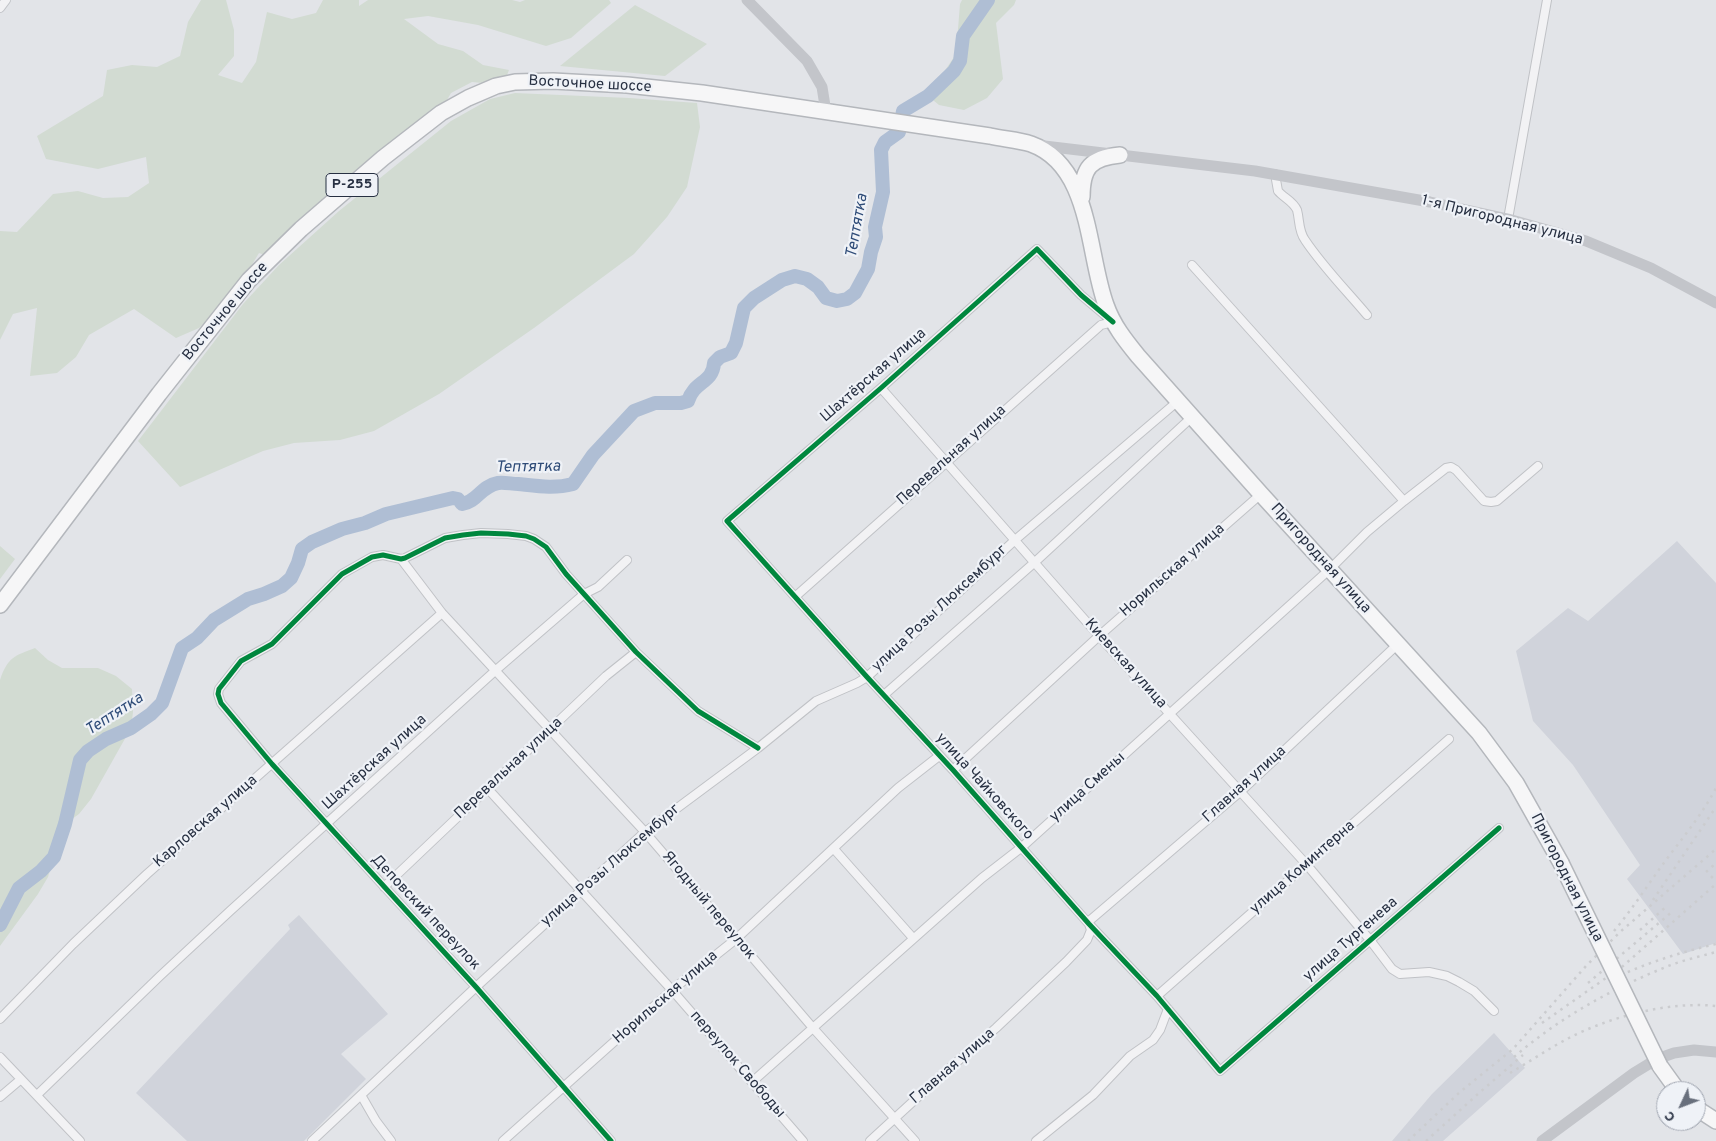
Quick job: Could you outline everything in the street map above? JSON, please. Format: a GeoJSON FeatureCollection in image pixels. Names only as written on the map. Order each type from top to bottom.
{"type":"FeatureCollection","features":[{"type":"Feature","properties":{"kind":"highway","name":"Восточное шоссе"},"geometry":{"type":"LineString","coordinates":[[0,605],[158,394],[249,280],[301,229],[383,158],[441,114],[468,98],[496,86],[515,82],[553,80],[702,93],[936,129]]}},
{"type":"Feature","properties":{"kind":"highway","name":"Пригородная улица"},"geometry":{"type":"LineString","coordinates":[[936,129],[1032,144],[1062,165],[1073,181],[1082,204],[1100,287],[1113,322],[1138,356],[1192,417],[1479,733],[1516,783],[1560,863],[1660,1066],[1671,1081]]}},
{"type":"Feature","properties":{"kind":"highway"},"geometry":{"type":"LineString","coordinates":[[1082,204],[1082,183],[1086,171],[1095,161],[1105,157],[1120,155]]}},
{"type":"Feature","properties":{"kind":"street"},"geometry":{"type":"LineString","coordinates":[[0,8],[6,0]]}},
{"type":"Feature","properties":{"kind":"street"},"geometry":{"type":"LineString","coordinates":[[747,0],[807,61],[822,87],[826,112]]}},
{"type":"Feature","properties":{"kind":"street"},"geometry":{"type":"LineString","coordinates":[[1508,219],[1547,0]]}},
{"type":"Feature","properties":{"kind":"street","name":"1-я Пригородная улица"},"geometry":{"type":"LineString","coordinates":[[1032,144],[1275,174],[1430,202],[1508,219],[1586,241],[1651,268],[1716,304]]}},
{"type":"Feature","properties":{"kind":"street"},"geometry":{"type":"LineString","coordinates":[[1275,174],[1278,191],[1290,201],[1297,212],[1299,228],[1303,238],[1320,261],[1367,315]]}},
{"type":"Feature","properties":{"kind":"street","name":"Шахтёрская улица"},"geometry":{"type":"LineString","coordinates":[[727,521],[881,388],[1037,249],[1081,295],[1113,322]]}},
{"type":"Feature","properties":{"kind":"street"},"geometry":{"type":"LineString","coordinates":[[1192,265],[1404,501]]}},
{"type":"Feature","properties":{"kind":"street","name":"Перевальная улица"},"geometry":{"type":"LineString","coordinates":[[796,596],[1101,325],[1113,322]]}},
{"type":"Feature","properties":{"kind":"street","name":"Киевская улица"},"geometry":{"type":"LineString","coordinates":[[881,388],[1099,636],[1307,865],[1396,972],[1400,974],[1429,972],[1447,976],[1474,991],[1494,1011]]}},
{"type":"Feature","properties":{"kind":"street","name":"улица Розы Люксембург"},"geometry":{"type":"LineString","coordinates":[[312,1141],[579,891],[645,832],[758,748],[816,701],[867,677],[1015,540],[1178,401]]}},
{"type":"Feature","properties":{"kind":"street"},"geometry":{"type":"LineString","coordinates":[[884,695],[1035,562],[1192,417]]}},
{"type":"Feature","properties":{"kind":"street"},"geometry":{"type":"LineString","coordinates":[[1330,570],[1367,532],[1446,468],[1452,467],[1484,501],[1492,502],[1497,501],[1538,466]]}},
{"type":"Feature","properties":{"kind":"street","name":"Норильская улица"},"geometry":{"type":"LineString","coordinates":[[953,770],[1099,636],[1261,494]]}},
{"type":"Feature","properties":{"kind":"street","name":"улица Чайковского"},"geometry":{"type":"LineString","coordinates":[[727,521],[953,770],[1088,923],[1157,996],[1220,1071]]}},
{"type":"Feature","properties":{"kind":"street"},"geometry":{"type":"LineString","coordinates":[[401,559],[445,538],[481,533],[526,536],[540,542],[636,652],[698,711],[758,748]]}},
{"type":"Feature","properties":{"kind":"street","name":"Деповский переулок"},"geometry":{"type":"LineString","coordinates":[[401,559],[383,555],[372,557],[342,574],[272,644],[240,661],[219,689],[218,694],[221,703],[272,764],[476,987],[611,1141]]}},
{"type":"Feature","properties":{"kind":"street","name":"Ягодный переулок"},"geometry":{"type":"LineString","coordinates":[[401,559],[442,613],[645,832],[813,1028],[915,1141]]}},
{"type":"Feature","properties":{"kind":"street","name":"Шахтёрская улица"},"geometry":{"type":"LineString","coordinates":[[37,1095],[160,976],[496,670],[584,594],[598,587],[627,560]]}},
{"type":"Feature","properties":{"kind":"street","name":"улица Смены"},"geometry":{"type":"LineString","coordinates":[[752,1082],[913,938],[982,878],[1022,847],[1330,570]]}},
{"type":"Feature","properties":{"kind":"street","name":"Карловская улица"},"geometry":{"type":"LineString","coordinates":[[0,1018],[134,886],[442,613]]}},
{"type":"Feature","properties":{"kind":"street","name":"Главная улица"},"geometry":{"type":"LineString","coordinates":[[870,1141],[942,1074],[996,1028],[1066,962],[1086,940],[1090,930],[1088,923],[1240,792],[1398,644]]}},
{"type":"Feature","properties":{"kind":"street","name":"Перевальная улица"},"geometry":{"type":"LineString","coordinates":[[384,887],[606,676],[636,652]]}},
{"type":"Feature","properties":{"kind":"street","name":"улица Коминтерна"},"geometry":{"type":"LineString","coordinates":[[1157,996],[1449,739]]}},
{"type":"Feature","properties":{"kind":"street","name":"Норильская улица"},"geometry":{"type":"LineString","coordinates":[[503,1141],[672,990],[736,939],[898,788],[939,756]]}},
{"type":"Feature","properties":{"kind":"street","name":"переулок Свободы"},"geometry":{"type":"LineString","coordinates":[[488,789],[579,891],[672,990],[803,1141]]}},
{"type":"Feature","properties":{"kind":"street","name":"улица Тургенева"},"geometry":{"type":"LineString","coordinates":[[1220,1071],[1499,828]]}},
{"type":"Feature","properties":{"kind":"street"},"geometry":{"type":"LineString","coordinates":[[834,849],[913,938]]}},
{"type":"Feature","properties":{"kind":"street"},"geometry":{"type":"LineString","coordinates":[[1036,1141],[1093,1095],[1130,1056],[1153,1040],[1160,1030],[1168,1009]]}},
{"type":"Feature","properties":{"kind":"street"},"geometry":{"type":"LineString","coordinates":[[1542,1141],[1634,1073],[1657,1059],[1674,1053],[1694,1050],[1716,1052]]}},
{"type":"Feature","properties":{"kind":"street"},"geometry":{"type":"LineString","coordinates":[[0,1057],[80,1141]]}},
{"type":"Feature","properties":{"kind":"street"},"geometry":{"type":"LineString","coordinates":[[0,1096],[20,1080]]}},
{"type":"Feature","properties":{"kind":"street"},"geometry":{"type":"LineString","coordinates":[[361,1095],[376,1121],[391,1141]]}},
{"type":"Feature","properties":{"kind":"shaded area"},"geometry":{"type":"Polygon","coordinates":[[[201,0],[226,0],[234,30],[234,56],[218,75],[242,83],[256,62],[267,12],[292,19],[316,13],[323,0],[359,0],[359,6],[368,0],[512,0],[520,2],[525,0],[609,0],[611,3],[571,38],[546,46],[478,25],[428,16],[404,19],[438,44],[463,51],[483,65],[509,70],[503,85],[472,82],[451,93],[436,119],[273,258],[259,253],[250,268],[255,276],[199,328],[176,338],[134,309],[89,335],[76,357],[57,373],[30,376],[37,308],[13,314],[0,340],[0,231],[17,232],[53,194],[78,191],[103,198],[128,197],[149,183],[146,157],[98,169],[46,159],[37,136],[103,96],[107,70],[132,65],[157,67],[180,56],[188,22],[201,0]]]}},
{"type":"Feature","properties":{"kind":"shaded area"},"geometry":{"type":"Polygon","coordinates":[[[962,0],[1016,0],[1014,5],[996,23],[1003,79],[987,98],[964,110],[939,105],[928,96],[956,54],[960,4],[962,0]]]}},
{"type":"Feature","properties":{"kind":"shaded area"},"geometry":{"type":"Polygon","coordinates":[[[635,5],[707,44],[665,76],[560,66],[635,5]]]}},
{"type":"Feature","properties":{"kind":"shaded area"},"geometry":{"type":"Polygon","coordinates":[[[515,93],[697,103],[700,127],[687,187],[667,217],[634,254],[534,328],[439,394],[374,431],[340,440],[294,443],[263,451],[180,487],[138,441],[243,304],[279,265],[339,211],[451,121],[490,99],[515,93]]]}},
{"type":"Feature","properties":{"kind":"shaded area"},"geometry":{"type":"Polygon","coordinates":[[[1677,541],[1716,583],[1716,943],[1683,954],[1627,879],[1640,865],[1573,765],[1533,721],[1516,651],[1568,608],[1588,621],[1677,541]]]}},
{"type":"Feature","properties":{"kind":"shaded area"},"geometry":{"type":"Polygon","coordinates":[[[0,546],[15,559],[0,579],[0,546]]]}},
{"type":"Feature","properties":{"kind":"shaded area"},"geometry":{"type":"Polygon","coordinates":[[[35,648],[48,660],[62,668],[98,668],[116,676],[132,689],[133,712],[131,728],[91,799],[79,814],[65,824],[62,842],[54,857],[48,877],[0,946],[0,680],[6,666],[13,658],[35,648]]]}},
{"type":"Feature","properties":{"kind":"shaded area"},"geometry":{"type":"Polygon","coordinates":[[[299,915],[388,1014],[341,1054],[366,1079],[304,1141],[187,1141],[136,1093],[290,929],[288,925],[299,915]]]}},
{"type":"Feature","properties":{"kind":"shaded area"},"geometry":{"type":"Polygon","coordinates":[[[1494,1033],[1525,1068],[1443,1141],[1392,1141],[1432,1094],[1494,1033]]]}},
{"type":"Feature","properties":{"kind":"waterway","name":"Тептятка"},"geometry":{"type":"LineString","coordinates":[[0,925],[19,888],[41,871],[54,857],[65,824],[80,760],[88,751],[106,739],[131,728],[151,714],[162,703],[182,648],[197,638],[214,620],[248,599],[282,586],[291,578],[302,549],[312,542],[342,529],[365,523],[386,514],[453,498],[458,499],[462,504],[467,503],[487,487],[498,483],[552,487],[573,484],[593,455],[634,411],[655,403],[681,403],[688,401],[694,389],[710,375],[714,363],[720,357],[731,353],[736,343],[744,308],[754,298],[782,280],[795,276],[807,279],[818,287],[826,298],[837,301],[847,299],[855,293],[868,269],[876,237],[875,227],[883,192],[881,150],[885,142],[899,132],[903,111],[928,96],[954,71],[960,61],[963,36],[988,0]]}},
{"type":"Feature","properties":{"kind":"railway"},"geometry":{"type":"LineString","coordinates":[[1614,931],[1696,821],[1716,788]]}},
{"type":"Feature","properties":{"kind":"railway"},"geometry":{"type":"LineString","coordinates":[[1653,900],[1716,807]]}},
{"type":"Feature","properties":{"kind":"railway"},"geometry":{"type":"LineString","coordinates":[[1408,1141],[1460,1092],[1513,1049],[1586,966],[1620,932],[1716,849]]}},
{"type":"Feature","properties":{"kind":"railway"},"geometry":{"type":"LineString","coordinates":[[1706,872],[1716,863]]}},
{"type":"Feature","properties":{"kind":"railway"},"geometry":{"type":"LineString","coordinates":[[1711,878],[1716,873]]}},
{"type":"Feature","properties":{"kind":"railway"},"geometry":{"type":"LineString","coordinates":[[1542,1023],[1623,966],[1716,884]]}},
{"type":"Feature","properties":{"kind":"railway"},"geometry":{"type":"LineString","coordinates":[[1640,930],[1668,905]]}},
{"type":"Feature","properties":{"kind":"railway"},"geometry":{"type":"LineString","coordinates":[[1588,983],[1673,911]]}},
{"type":"Feature","properties":{"kind":"railway"},"geometry":{"type":"LineString","coordinates":[[1614,978],[1664,958],[1716,944]]}},
{"type":"Feature","properties":{"kind":"railway"},"geometry":{"type":"LineString","coordinates":[[1514,1057],[1548,1030],[1603,996],[1668,966],[1716,952]]}},
{"type":"Feature","properties":{"kind":"railway"},"geometry":{"type":"LineString","coordinates":[[1510,1073],[1567,1039],[1601,1024],[1659,1008],[1698,1005],[1716,1006]]}},
{"type":"Feature","properties":{"kind":"railway"},"geometry":{"type":"LineString","coordinates":[[1426,1141],[1523,1055]]}},
{"type":"Feature","properties":{"kind":"cycle path"},"geometry":{"type":"LineString","coordinates":[[1113,322],[1081,295],[1037,249],[881,388],[727,521],[953,770],[1089,924],[1157,996],[1220,1071],[1499,828]]}},
{"type":"Feature","properties":{"kind":"cycle path"},"geometry":{"type":"LineString","coordinates":[[611,1141],[476,987],[272,764],[221,703],[218,694],[219,689],[241,661],[272,644],[342,574],[372,557],[383,555],[401,559],[445,538],[481,533],[508,534],[526,536],[546,547],[566,574],[636,652],[698,711],[758,748]]}}]}
